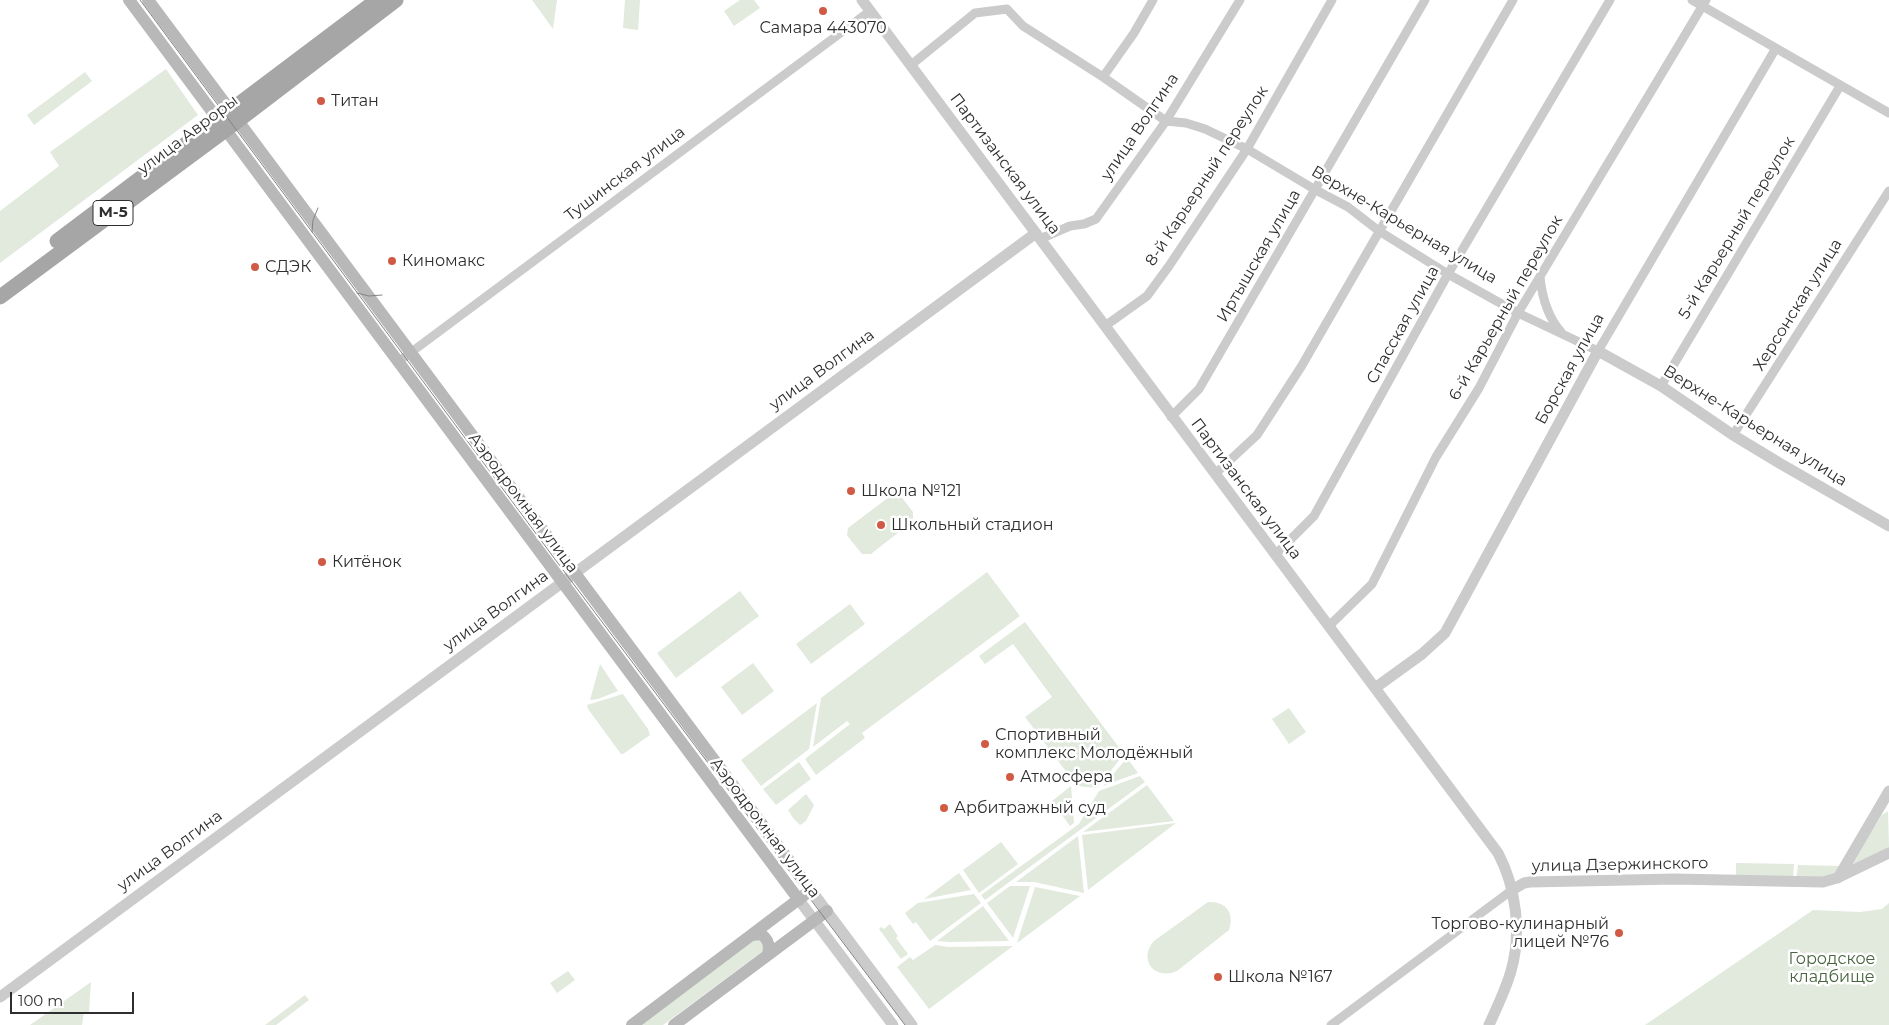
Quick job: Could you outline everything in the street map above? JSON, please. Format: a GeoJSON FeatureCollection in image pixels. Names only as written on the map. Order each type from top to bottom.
{"type":"FeatureCollection","features":[{"type":"Feature","properties":{"kind":"main road","name":"Аэродромная улица"},"geometry":{"type":"LineString","coordinates":[[129,0],[799,900]]}},
{"type":"Feature","properties":{"kind":"main road","name":"Аэродромная улица"},"geometry":{"type":"LineString","coordinates":[[148,0],[811,890]]}},
{"type":"Feature","properties":{"kind":"main road","name":"улица Авроры"},"geometry":{"type":"LineString","coordinates":[[0,297],[235,116],[378,0]]}},
{"type":"Feature","properties":{"kind":"main road","name":"улица Авроры"},"geometry":{"type":"LineString","coordinates":[[235,116],[396,0]]}},
{"type":"Feature","properties":{"kind":"main road","name":"улица Авроры"},"geometry":{"type":"LineString","coordinates":[[0,284],[222,126]]}},
{"type":"Feature","properties":{"kind":"main road"},"geometry":{"type":"LineString","coordinates":[[632,1025],[811,890]]}},
{"type":"Feature","properties":{"kind":"main road"},"geometry":{"type":"LineString","coordinates":[[674,1025],[827,911]]}},
{"type":"Feature","properties":{"kind":"main road"},"geometry":{"type":"LineString","coordinates":[[752,935],[761,934],[766,938],[770,946],[768,954]]}},
{"type":"Feature","properties":{"kind":"street","name":"Партизанская улица"},"geometry":{"type":"LineString","coordinates":[[862,0],[1171,417],[1498,853],[1512,890],[1516,923],[1514,956],[1507,983],[1489,1025]]}},
{"type":"Feature","properties":{"kind":"street"},"geometry":{"type":"LineString","coordinates":[[1103,77],[1134,33],[1153,0]]}},
{"type":"Feature","properties":{"kind":"street","name":"улица Волгина"},"geometry":{"type":"LineString","coordinates":[[0,996],[575,572],[1038,236],[1096,219],[1166,121],[1240,0]]}},
{"type":"Feature","properties":{"kind":"street","name":"8-й Карьерный переулок"},"geometry":{"type":"LineString","coordinates":[[1105,326],[1147,296],[1170,266],[1247,149],[1332,0]]}},
{"type":"Feature","properties":{"kind":"street","name":"Иртышская улица"},"geometry":{"type":"LineString","coordinates":[[1171,417],[1199,389],[1425,0]]}},
{"type":"Feature","properties":{"kind":"street"},"geometry":{"type":"LineString","coordinates":[[1215,474],[1257,434],[1301,368],[1513,0]]}},
{"type":"Feature","properties":{"kind":"street","name":"Спасская улица"},"geometry":{"type":"LineString","coordinates":[[1275,555],[1314,516],[1448,274],[1610,0]]}},
{"type":"Feature","properties":{"kind":"street"},"geometry":{"type":"LineString","coordinates":[[1692,0],[1704,3],[1776,48],[1889,113]]}},
{"type":"Feature","properties":{"kind":"street","name":"6-й Карьерный переулок"},"geometry":{"type":"LineString","coordinates":[[1329,626],[1372,584],[1436,457],[1479,388],[1518,313],[1704,3]]}},
{"type":"Feature","properties":{"kind":"street","name":"Верхне-Карьерная улица"},"geometry":{"type":"LineString","coordinates":[[911,65],[975,13],[1010,4],[1023,26],[1103,77],[1166,121],[1186,123],[1205,129],[1247,149],[1348,207],[1379,231],[1448,274],[1518,313],[1598,351],[1661,386],[1733,435],[1889,526]]}},
{"type":"Feature","properties":{"kind":"street","name":"Тушинская улица"},"geometry":{"type":"LineString","coordinates":[[398,362],[870,11]]}},
{"type":"Feature","properties":{"kind":"street","name":"Борская улица"},"geometry":{"type":"LineString","coordinates":[[1375,688],[1422,654],[1445,633],[1598,351],[1776,48]]}},
{"type":"Feature","properties":{"kind":"street","name":"5-й Карьерный переулок"},"geometry":{"type":"LineString","coordinates":[[1661,386],[1840,86]]}},
{"type":"Feature","properties":{"kind":"street","name":"Херсонская улица"},"geometry":{"type":"LineString","coordinates":[[1733,435],[1889,191]]}},
{"type":"Feature","properties":{"kind":"street"},"geometry":{"type":"LineString","coordinates":[[1540,277],[1545,306],[1554,325],[1562,334]]}},
{"type":"Feature","properties":{"kind":"street"},"geometry":{"type":"LineString","coordinates":[[1837,878],[1889,791]]}},
{"type":"Feature","properties":{"kind":"street","name":"улица Дзержинского"},"geometry":{"type":"LineString","coordinates":[[1332,1025],[1512,890],[1524,883],[1675,879],[1823,882],[1837,878],[1889,853]]}},
{"type":"Feature","properties":{"kind":"street","name":"Аэродромная улица"},"geometry":{"type":"LineString","coordinates":[[811,890],[912,1025]]}},
{"type":"Feature","properties":{"kind":"street","name":"Аэродромная улица"},"geometry":{"type":"LineString","coordinates":[[799,900],[893,1025]]}},
{"type":"Feature","properties":{"kind":"green space"},"geometry":{"type":"Polygon","coordinates":[[[532,0],[557,0],[553,29],[532,0]]]}},
{"type":"Feature","properties":{"kind":"green space"},"geometry":{"type":"Polygon","coordinates":[[[625,0],[640,0],[638,30],[623,28],[625,0]]]}},
{"type":"Feature","properties":{"kind":"green space"},"geometry":{"type":"Polygon","coordinates":[[[740,0],[754,0],[760,8],[734,26],[724,11],[740,0]]]}},
{"type":"Feature","properties":{"kind":"green space"},"geometry":{"type":"Polygon","coordinates":[[[166,69],[198,115],[0,263],[0,211],[59,166],[50,152],[166,69]]]}},
{"type":"Feature","properties":{"kind":"green space"},"geometry":{"type":"Polygon","coordinates":[[[85,72],[92,81],[34,125],[27,115],[85,72]]]}},
{"type":"Feature","properties":{"kind":"green space","name":"Школьный стадион"},"geometry":{"type":"Polygon","coordinates":[[[893,494],[900,495],[913,512],[913,521],[871,554],[862,554],[847,535],[848,528],[893,494]]]}},
{"type":"Feature","properties":{"kind":"green space"},"geometry":{"type":"Polygon","coordinates":[[[987,572],[1020,616],[862,733],[865,738],[816,775],[805,759],[850,724],[847,721],[813,747],[821,698],[987,572]]]}},
{"type":"Feature","properties":{"kind":"green space"},"geometry":{"type":"Polygon","coordinates":[[[740,591],[759,616],[676,678],[657,653],[740,591]]]}},
{"type":"Feature","properties":{"kind":"green space"},"geometry":{"type":"Polygon","coordinates":[[[850,604],[865,624],[811,664],[796,644],[850,604]]]}},
{"type":"Feature","properties":{"kind":"green space"},"geometry":{"type":"Polygon","coordinates":[[[1025,622],[1124,754],[1097,788],[1077,786],[1025,717],[1052,697],[1013,644],[985,664],[979,656],[1025,622]]]}},
{"type":"Feature","properties":{"kind":"green space"},"geometry":{"type":"Polygon","coordinates":[[[753,663],[774,691],[742,715],[721,687],[753,663]]]}},
{"type":"Feature","properties":{"kind":"green space"},"geometry":{"type":"Polygon","coordinates":[[[600,664],[618,691],[590,700],[600,664]]]}},
{"type":"Feature","properties":{"kind":"green space"},"geometry":{"type":"Polygon","coordinates":[[[623,694],[648,729],[650,735],[621,754],[587,705],[623,694]]]}},
{"type":"Feature","properties":{"kind":"green space"},"geometry":{"type":"Polygon","coordinates":[[[817,703],[809,749],[761,786],[741,760],[817,703]]]}},
{"type":"Feature","properties":{"kind":"green space"},"geometry":{"type":"Polygon","coordinates":[[[1289,708],[1306,732],[1289,744],[1272,719],[1289,708]]]}},
{"type":"Feature","properties":{"kind":"green space"},"geometry":{"type":"Polygon","coordinates":[[[1127,758],[1138,773],[1103,786],[1127,758]]]}},
{"type":"Feature","properties":{"kind":"green space"},"geometry":{"type":"Polygon","coordinates":[[[799,762],[811,779],[776,805],[763,789],[799,762]]]}},
{"type":"Feature","properties":{"kind":"green space"},"geometry":{"type":"Polygon","coordinates":[[[1140,776],[1145,782],[985,900],[981,895],[1079,824],[1099,791],[1140,776]]]}},
{"type":"Feature","properties":{"kind":"green space"},"geometry":{"type":"Polygon","coordinates":[[[1147,785],[1174,821],[1083,832],[1147,785]]]}},
{"type":"Feature","properties":{"kind":"green space"},"geometry":{"type":"Polygon","coordinates":[[[1071,786],[1074,823],[1070,826],[1052,801],[1071,786]]]}},
{"type":"Feature","properties":{"kind":"green space"},"geometry":{"type":"Polygon","coordinates":[[[806,794],[814,805],[806,821],[800,825],[788,810],[806,794]]]}},
{"type":"Feature","properties":{"kind":"green space"},"geometry":{"type":"Polygon","coordinates":[[[1888,811],[1889,848],[1847,870],[1882,815],[1888,811]]]}},
{"type":"Feature","properties":{"kind":"green space"},"geometry":{"type":"Polygon","coordinates":[[[1176,823],[1088,890],[1082,835],[1176,823]]]}},
{"type":"Feature","properties":{"kind":"green space"},"geometry":{"type":"Polygon","coordinates":[[[1078,836],[1084,893],[1034,882],[1016,882],[1078,836]]]}},
{"type":"Feature","properties":{"kind":"green space"},"geometry":{"type":"Polygon","coordinates":[[[1001,842],[1018,864],[979,893],[963,870],[1001,842]]]}},
{"type":"Feature","properties":{"kind":"green space"},"geometry":{"type":"Polygon","coordinates":[[[1736,863],[1794,864],[1793,879],[1736,877],[1736,863]]]}},
{"type":"Feature","properties":{"kind":"green space"},"geometry":{"type":"Polygon","coordinates":[[[1798,865],[1842,866],[1831,877],[1796,880],[1798,865]]]}},
{"type":"Feature","properties":{"kind":"green space"},"geometry":{"type":"Polygon","coordinates":[[[959,873],[971,890],[924,899],[959,873]]]}},
{"type":"Feature","properties":{"kind":"green space"},"geometry":{"type":"Polygon","coordinates":[[[1010,886],[1030,886],[1013,938],[987,903],[1010,886]]]}},
{"type":"Feature","properties":{"kind":"green space"},"geometry":{"type":"Polygon","coordinates":[[[1035,887],[1080,896],[1017,943],[1035,887]]]}},
{"type":"Feature","properties":{"kind":"green space"},"geometry":{"type":"Polygon","coordinates":[[[974,894],[981,903],[930,941],[916,922],[913,924],[905,913],[918,903],[974,894]]]}},
{"type":"Feature","properties":{"kind":"green space"},"geometry":{"type":"Polygon","coordinates":[[[1208,902],[1224,906],[1230,913],[1231,924],[1229,930],[1177,971],[1161,973],[1155,971],[1148,961],[1149,948],[1154,941],[1208,902]]]}},
{"type":"Feature","properties":{"kind":"green space","name":"Городское кладбище"},"geometry":{"type":"Polygon","coordinates":[[[1889,903],[1889,1025],[1645,1025],[1813,910],[1860,912],[1882,909],[1889,903]]]}},
{"type":"Feature","properties":{"kind":"green space"},"geometry":{"type":"Polygon","coordinates":[[[983,906],[1009,941],[937,941],[983,906]]]}},
{"type":"Feature","properties":{"kind":"green space"},"geometry":{"type":"Polygon","coordinates":[[[890,924],[898,936],[896,938],[908,954],[901,959],[879,929],[881,927],[884,929],[890,924]]]}},
{"type":"Feature","properties":{"kind":"green space"},"geometry":{"type":"Polygon","coordinates":[[[753,938],[761,942],[764,946],[763,951],[663,1025],[638,1025],[753,938]]]}},
{"type":"Feature","properties":{"kind":"green space"},"geometry":{"type":"Polygon","coordinates":[[[935,945],[948,947],[1013,946],[929,1009],[897,967],[910,957],[913,960],[935,945]]]}},
{"type":"Feature","properties":{"kind":"green space"},"geometry":{"type":"Polygon","coordinates":[[[568,971],[575,980],[557,993],[550,983],[568,971]]]}},
{"type":"Feature","properties":{"kind":"green space"},"geometry":{"type":"Polygon","coordinates":[[[91,982],[89,1012],[84,1012],[82,1025],[30,1025],[91,982]]]}},
{"type":"Feature","properties":{"kind":"green space"},"geometry":{"type":"Polygon","coordinates":[[[305,995],[309,1000],[276,1025],[265,1025],[305,995]]]}},
{"type":"Feature","properties":{"kind":"tram line"},"geometry":{"type":"LineString","coordinates":[[140,0],[563,570],[905,1025]]}},
{"type":"Feature","properties":{"kind":"tram line"},"geometry":{"type":"LineString","coordinates":[[312,232],[313,220],[318,208]]}},
{"type":"Feature","properties":{"kind":"tram line"},"geometry":{"type":"LineString","coordinates":[[357,293],[369,296],[382,295]]}},
{"type":"Feature","properties":{"kind":"place","name":"Самара 443070"},"geometry":{"type":"Point","coordinates":[823,11]}},
{"type":"Feature","properties":{"kind":"place","name":"Титан"},"geometry":{"type":"Point","coordinates":[321,101]}},
{"type":"Feature","properties":{"kind":"place","name":"Киномакс"},"geometry":{"type":"Point","coordinates":[392,261]}},
{"type":"Feature","properties":{"kind":"place","name":"СДЭК"},"geometry":{"type":"Point","coordinates":[255,267]}},
{"type":"Feature","properties":{"kind":"place","name":"Школа №121"},"geometry":{"type":"Point","coordinates":[851,491]}},
{"type":"Feature","properties":{"kind":"place","name":"Школьный стадион"},"geometry":{"type":"Point","coordinates":[881,525]}},
{"type":"Feature","properties":{"kind":"place","name":"Китёнок"},"geometry":{"type":"Point","coordinates":[322,562]}},
{"type":"Feature","properties":{"kind":"place","name":"Спортивный комплекс Молодёжный"},"geometry":{"type":"Point","coordinates":[985,744]}},
{"type":"Feature","properties":{"kind":"place","name":"Атмосфера"},"geometry":{"type":"Point","coordinates":[1010,777]}},
{"type":"Feature","properties":{"kind":"place","name":"Арбитражный суд"},"geometry":{"type":"Point","coordinates":[944,808]}},
{"type":"Feature","properties":{"kind":"place","name":"Торгово-кулинарный лицей №76"},"geometry":{"type":"Point","coordinates":[1619,933]}},
{"type":"Feature","properties":{"kind":"place","name":"Школа №167"},"geometry":{"type":"Point","coordinates":[1218,977]}}]}
